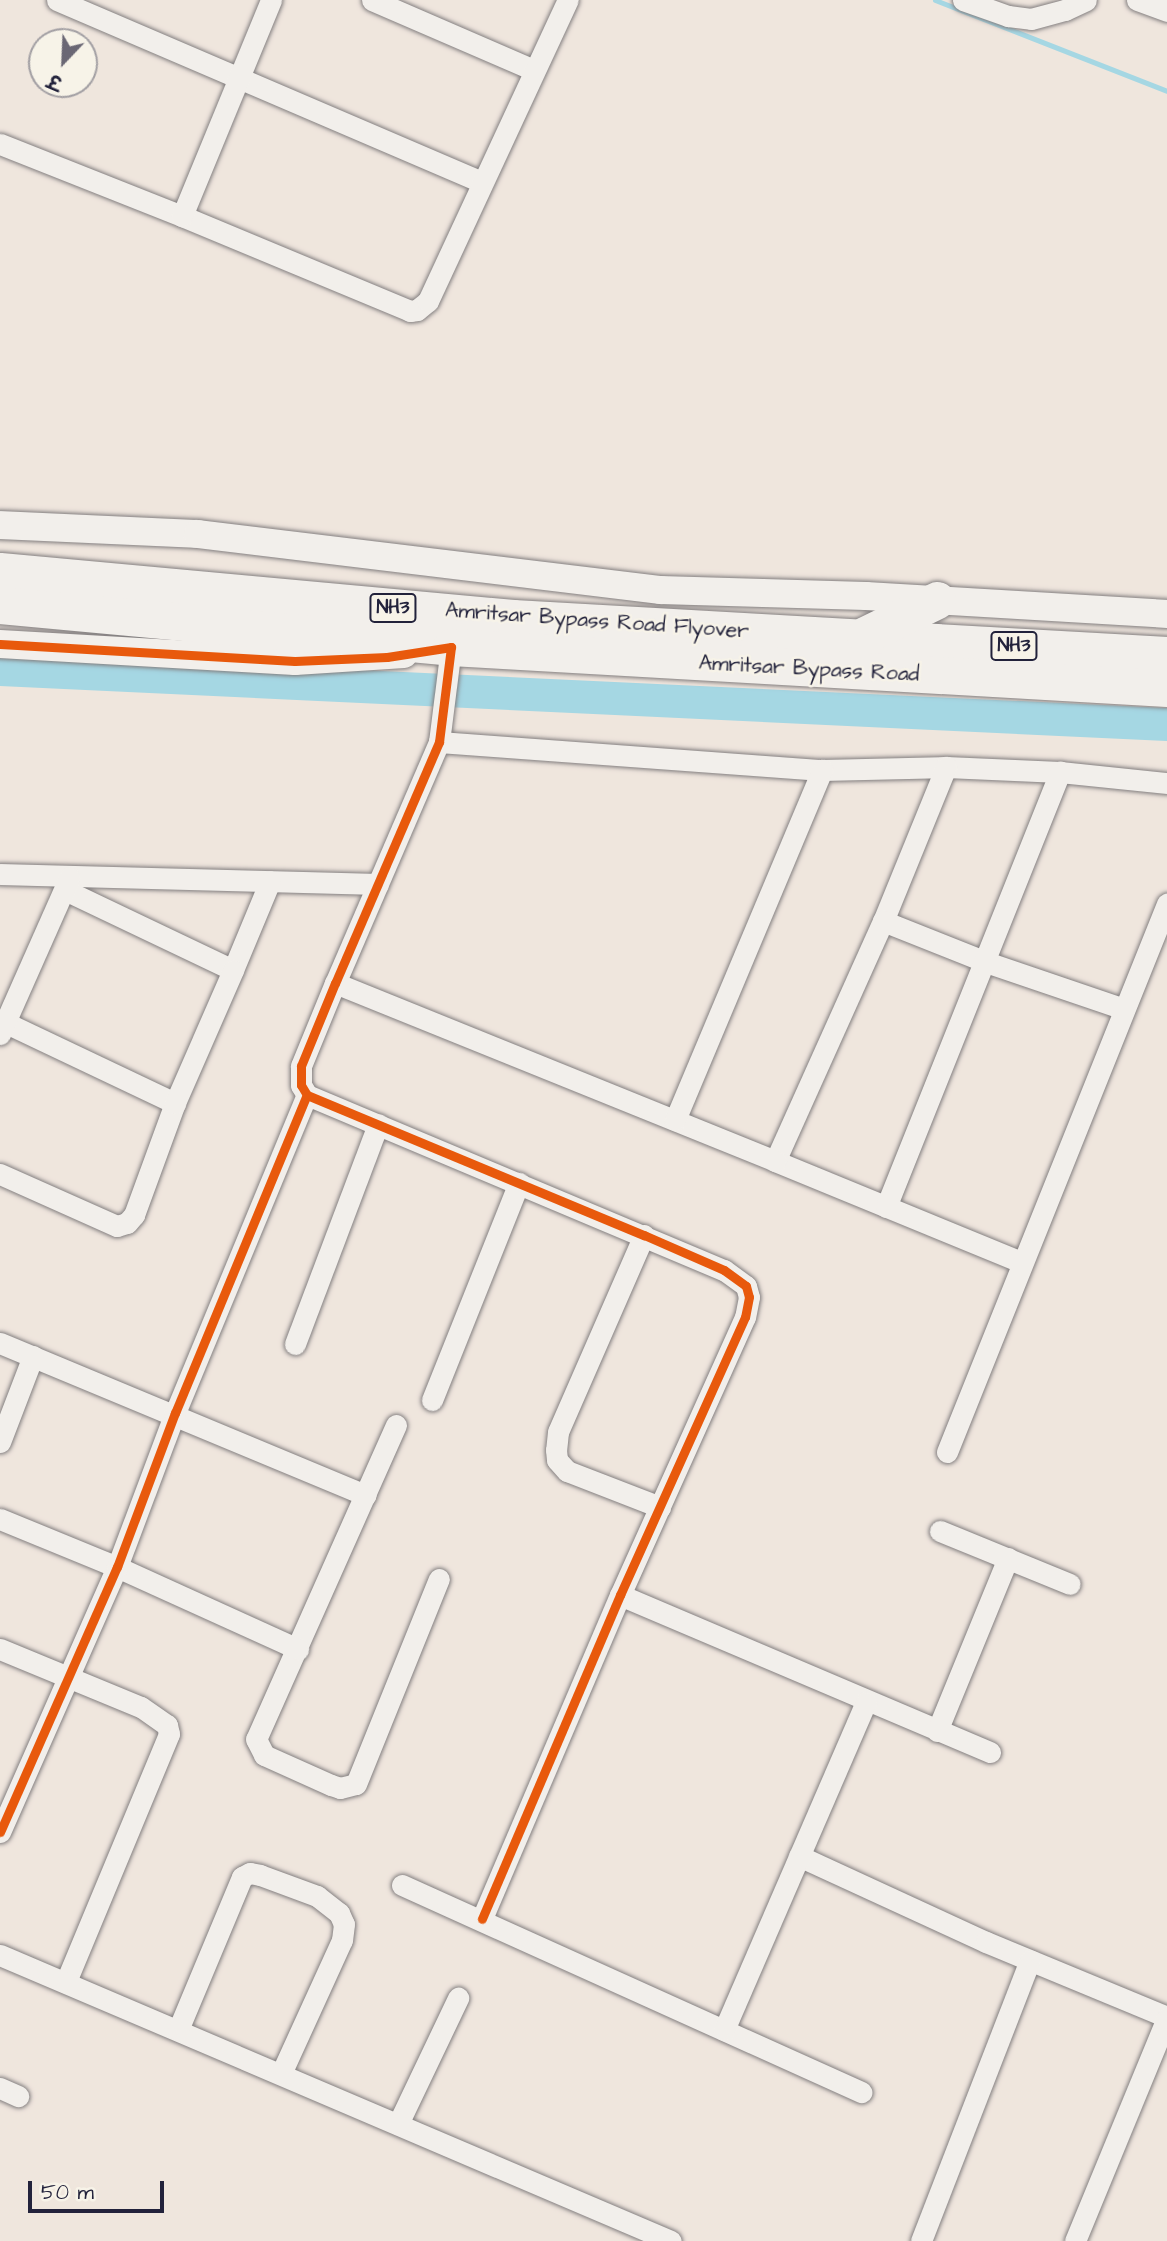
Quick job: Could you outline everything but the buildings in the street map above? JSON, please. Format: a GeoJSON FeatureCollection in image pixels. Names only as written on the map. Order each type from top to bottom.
{"type":"FeatureCollection","features":[{"type":"Feature","properties":{"kind":"highway","name":"Amritsar Bypass Road Flyover"},"geometry":{"type":"LineString","coordinates":[[0,570],[500,617],[861,637]]}},
{"type":"Feature","properties":{"kind":"highway"},"geometry":{"type":"LineString","coordinates":[[861,637],[937,600]]}},
{"type":"Feature","properties":{"kind":"highway","name":"Amritsar Bypass Road Flyover"},"geometry":{"type":"LineString","coordinates":[[0,605],[359,636],[449,663]]}},
{"type":"Feature","properties":{"kind":"highway","name":"Amritsar Bypass Road"},"geometry":{"type":"LineString","coordinates":[[861,637],[1167,654]]}},
{"type":"Feature","properties":{"kind":"highway","name":"Amritsar Bypass Road"},"geometry":{"type":"LineString","coordinates":[[449,663],[1167,688]]}},
{"type":"Feature","properties":{"kind":"street"},"geometry":{"type":"LineString","coordinates":[[57,0],[482,182]]}},
{"type":"Feature","properties":{"kind":"street"},"geometry":{"type":"LineString","coordinates":[[182,216],[271,0]]}},
{"type":"Feature","properties":{"kind":"street"},"geometry":{"type":"LineString","coordinates":[[372,0],[534,70]]}},
{"type":"Feature","properties":{"kind":"street"},"geometry":{"type":"LineString","coordinates":[[0,144],[410,311],[423,307],[428,301],[568,0]]}},
{"type":"Feature","properties":{"kind":"street"},"geometry":{"type":"LineString","coordinates":[[963,0],[1008,16],[1031,19],[1065,10],[1084,0]]}},
{"type":"Feature","properties":{"kind":"street"},"geometry":{"type":"LineString","coordinates":[[1137,0],[1167,11]]}},
{"type":"Feature","properties":{"kind":"street"},"geometry":{"type":"LineString","coordinates":[[0,525],[198,534],[660,590],[937,600],[1167,614]]}},
{"type":"Feature","properties":{"kind":"street"},"geometry":{"type":"LineString","coordinates":[[0,644],[295,660],[387,657],[449,663],[439,742],[301,1066],[300,1086],[307,1094],[644,1235],[736,1277],[746,1286],[749,1297],[745,1317],[620,1595],[482,1919]]}},
{"type":"Feature","properties":{"kind":"street"},"geometry":{"type":"LineString","coordinates":[[439,742],[822,770],[946,767],[1060,772],[1167,783]]}},
{"type":"Feature","properties":{"kind":"street"},"geometry":{"type":"LineString","coordinates":[[775,1161],[883,921],[946,767]]}},
{"type":"Feature","properties":{"kind":"street"},"geometry":{"type":"LineString","coordinates":[[675,1121],[822,770]]}},
{"type":"Feature","properties":{"kind":"street"},"geometry":{"type":"LineString","coordinates":[[886,1206],[1060,772]]}},
{"type":"Feature","properties":{"kind":"street"},"geometry":{"type":"LineString","coordinates":[[0,874],[67,883],[270,881],[378,884]]}},
{"type":"Feature","properties":{"kind":"street"},"geometry":{"type":"LineString","coordinates":[[0,1174],[117,1226],[127,1223],[134,1214],[175,1103],[270,881]]}},
{"type":"Feature","properties":{"kind":"street"},"geometry":{"type":"LineString","coordinates":[[67,883],[233,970]]}},
{"type":"Feature","properties":{"kind":"street"},"geometry":{"type":"LineString","coordinates":[[67,883],[2,1025],[175,1103]]}},
{"type":"Feature","properties":{"kind":"street"},"geometry":{"type":"LineString","coordinates":[[947,1452],[1021,1262],[1167,904]]}},
{"type":"Feature","properties":{"kind":"street"},"geometry":{"type":"LineString","coordinates":[[883,921],[986,962],[1124,1009]]}},
{"type":"Feature","properties":{"kind":"street"},"geometry":{"type":"LineString","coordinates":[[335,983],[1021,1262]]}},
{"type":"Feature","properties":{"kind":"street"},"geometry":{"type":"LineString","coordinates":[[0,1832],[117,1567],[175,1413],[307,1094]]}},
{"type":"Feature","properties":{"kind":"street"},"geometry":{"type":"LineString","coordinates":[[295,1344],[378,1124]]}},
{"type":"Feature","properties":{"kind":"street"},"geometry":{"type":"LineString","coordinates":[[432,1401],[519,1183]]}},
{"type":"Feature","properties":{"kind":"street"},"geometry":{"type":"LineString","coordinates":[[644,1235],[558,1432],[555,1450],[557,1460],[566,1471],[660,1507]]}},
{"type":"Feature","properties":{"kind":"street"},"geometry":{"type":"LineString","coordinates":[[0,1343],[175,1413],[366,1495]]}},
{"type":"Feature","properties":{"kind":"street"},"geometry":{"type":"LineString","coordinates":[[0,1442],[33,1356]]}},
{"type":"Feature","properties":{"kind":"street"},"geometry":{"type":"LineString","coordinates":[[396,1425],[256,1739],[259,1750],[273,1761],[331,1785],[349,1787],[356,1784],[439,1579]]}},
{"type":"Feature","properties":{"kind":"street"},"geometry":{"type":"LineString","coordinates":[[0,1519],[117,1567],[298,1649]]}},
{"type":"Feature","properties":{"kind":"street"},"geometry":{"type":"LineString","coordinates":[[940,1531],[1070,1584]]}},
{"type":"Feature","properties":{"kind":"street"},"geometry":{"type":"LineString","coordinates":[[937,1731],[1008,1558]]}},
{"type":"Feature","properties":{"kind":"street"},"geometry":{"type":"LineString","coordinates":[[620,1595],[866,1702],[990,1752]]}},
{"type":"Feature","properties":{"kind":"street"},"geometry":{"type":"LineString","coordinates":[[0,1649],[155,1714],[167,1725],[169,1734],[66,1982]]}},
{"type":"Feature","properties":{"kind":"street"},"geometry":{"type":"LineString","coordinates":[[724,2029],[866,1702]]}},
{"type":"Feature","properties":{"kind":"street"},"geometry":{"type":"LineString","coordinates":[[799,1856],[1030,1960],[1167,2017],[1075,2241]]}},
{"type":"Feature","properties":{"kind":"street"},"geometry":{"type":"LineString","coordinates":[[178,2030],[242,1877],[250,1873],[260,1875],[317,1896],[339,1913],[344,1924],[342,1940],[281,2074]]}},
{"type":"Feature","properties":{"kind":"street"},"geometry":{"type":"LineString","coordinates":[[402,1885],[861,2092]]}},
{"type":"Feature","properties":{"kind":"street"},"geometry":{"type":"LineString","coordinates":[[0,1955],[671,2241]]}},
{"type":"Feature","properties":{"kind":"street"},"geometry":{"type":"LineString","coordinates":[[921,2241],[1030,1960]]}},
{"type":"Feature","properties":{"kind":"street"},"geometry":{"type":"LineString","coordinates":[[398,2124],[458,1998]]}},
{"type":"Feature","properties":{"kind":"waterway"},"geometry":{"type":"LineString","coordinates":[[935,0],[1167,91]]}},
{"type":"Feature","properties":{"kind":"waterway"},"geometry":{"type":"LineString","coordinates":[[0,669],[1167,724]]}},
{"type":"Feature","properties":{"kind":"cycle path"},"geometry":{"type":"LineString","coordinates":[[0,644],[295,661],[387,657],[451,647],[439,742],[301,1066],[301,1085],[307,1095],[644,1235],[724,1270],[746,1286],[749,1297],[745,1317],[620,1595],[482,1919]]}},
{"type":"Feature","properties":{"kind":"cycle path"},"geometry":{"type":"LineString","coordinates":[[0,1832],[117,1567],[175,1413],[307,1095]]}}]}
